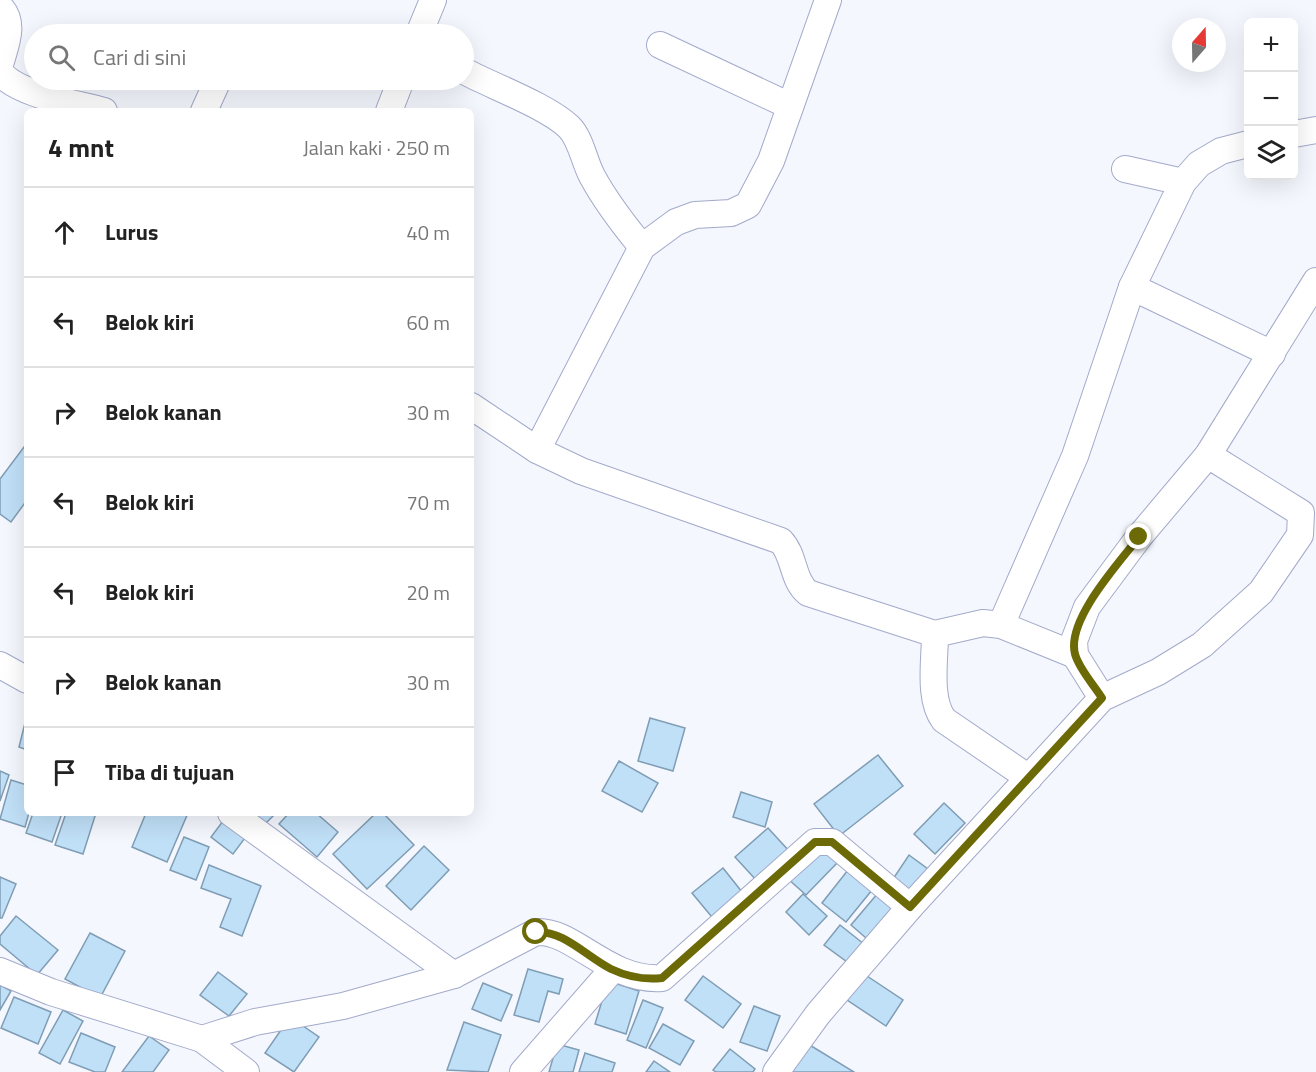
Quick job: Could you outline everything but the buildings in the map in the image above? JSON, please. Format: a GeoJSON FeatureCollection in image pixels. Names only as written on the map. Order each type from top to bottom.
{"type":"FeatureCollection","features":[{"type":"Feature","properties":{"kind":"street"},"geometry":{"type":"LineString","coordinates":[[423,24],[433,0]]}},
{"type":"Feature","properties":{"kind":"street"},"geometry":{"type":"LineString","coordinates":[[537,450],[642,247],[676,222],[695,215],[731,213],[748,205],[771,161],[828,0]]}},
{"type":"Feature","properties":{"kind":"street"},"geometry":{"type":"LineString","coordinates":[[0,7],[7,14],[9,32],[0,65]]}},
{"type":"Feature","properties":{"kind":"street"},"geometry":{"type":"LineString","coordinates":[[660,45],[790,106]]}},
{"type":"Feature","properties":{"kind":"street"},"geometry":{"type":"LineString","coordinates":[[0,72],[7,82],[24,89]]}},
{"type":"Feature","properties":{"kind":"street"},"geometry":{"type":"LineString","coordinates":[[474,77],[544,111],[567,126],[576,136],[582,156],[613,212],[642,247]]}},
{"type":"Feature","properties":{"kind":"street"},"geometry":{"type":"LineString","coordinates":[[28,90],[93,108]]}},
{"type":"Feature","properties":{"kind":"street"},"geometry":{"type":"LineString","coordinates":[[205,108],[213,90]]}},
{"type":"Feature","properties":{"kind":"street"},"geometry":{"type":"LineString","coordinates":[[390,108],[397,90]]}},
{"type":"Feature","properties":{"kind":"street"},"geometry":{"type":"LineString","coordinates":[[1298,133],[1316,130]]}},
{"type":"Feature","properties":{"kind":"street"},"geometry":{"type":"LineString","coordinates":[[1001,625],[1075,456],[1132,286],[1183,182],[1206,159],[1221,151],[1244,145]]}},
{"type":"Feature","properties":{"kind":"street"},"geometry":{"type":"LineString","coordinates":[[1125,169],[1183,182]]}},
{"type":"Feature","properties":{"kind":"street"},"geometry":{"type":"LineString","coordinates":[[1102,698],[1075,655],[1074,641],[1087,607],[1139,537],[1208,455],[1316,280]]}},
{"type":"Feature","properties":{"kind":"street"},"geometry":{"type":"LineString","coordinates":[[1132,286],[1272,354]]}},
{"type":"Feature","properties":{"kind":"street"},"geometry":{"type":"LineString","coordinates":[[474,408],[537,450],[581,471],[780,541],[787,548],[799,586],[808,593],[935,634],[983,623],[1001,625],[1075,655]]}},
{"type":"Feature","properties":{"kind":"street"},"geometry":{"type":"LineString","coordinates":[[776,1072],[818,1014],[910,907],[1102,698],[1158,672],[1202,645],[1261,592],[1300,535],[1301,513],[1208,455]]}},
{"type":"Feature","properties":{"kind":"street"},"geometry":{"type":"LineString","coordinates":[[935,634],[935,673],[939,712],[953,726],[1029,778]]}},
{"type":"Feature","properties":{"kind":"street"},"geometry":{"type":"LineString","coordinates":[[0,665],[24,678]]}},
{"type":"Feature","properties":{"kind":"street"},"geometry":{"type":"LineString","coordinates":[[235,816],[454,975]]}},
{"type":"Feature","properties":{"kind":"street"},"geometry":{"type":"LineString","coordinates":[[202,1039],[255,1022],[343,1006],[454,975],[536,932],[549,931],[612,969],[644,979],[662,978],[815,842],[824,840],[832,842],[910,907]]}},
{"type":"Feature","properties":{"kind":"street"},"geometry":{"type":"LineString","coordinates":[[523,1072],[612,969]]}},
{"type":"Feature","properties":{"kind":"street"},"geometry":{"type":"LineString","coordinates":[[0,971],[51,992],[202,1039],[246,1072]]}},
{"type":"Feature","properties":{"kind":"route"},"geometry":{"type":"LineString","coordinates":[[536,932],[549,931],[612,969],[644,979],[662,978],[815,842],[824,840],[832,842],[910,907],[1102,698],[1075,655],[1074,641],[1087,607],[1139,537]]}}]}
